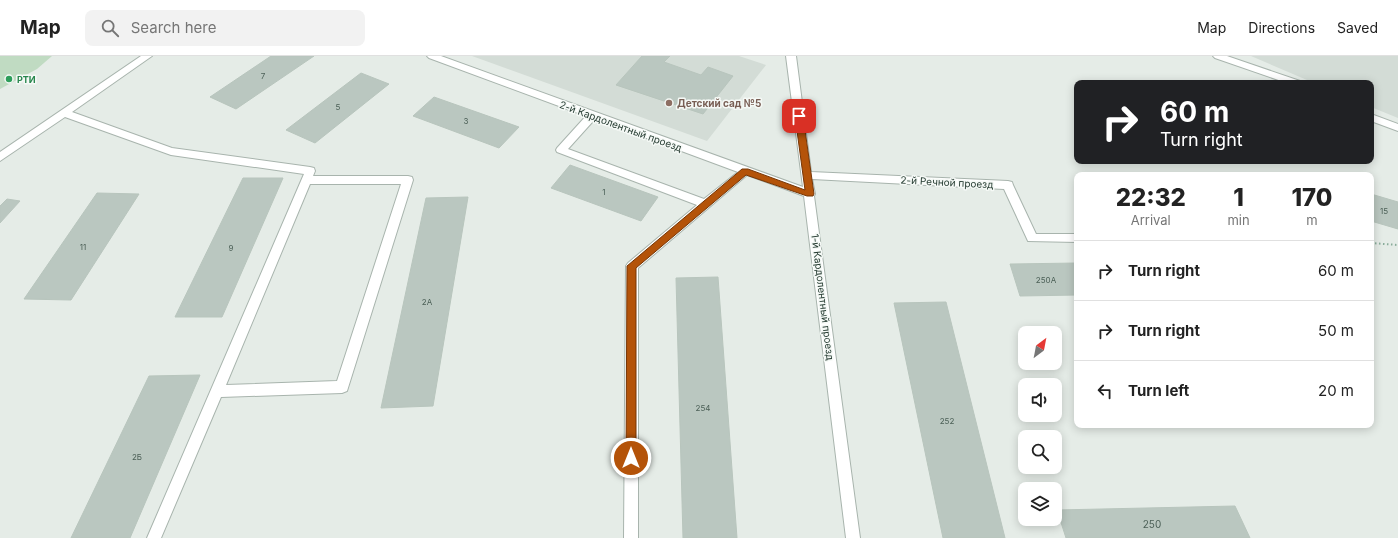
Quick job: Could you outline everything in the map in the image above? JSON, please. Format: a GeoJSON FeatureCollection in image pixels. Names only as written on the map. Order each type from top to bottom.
{"type":"FeatureCollection","features":[{"type":"Feature","properties":{"kind":"street"},"geometry":{"type":"LineString","coordinates":[[0,158],[147,56]]}},
{"type":"Feature","properties":{"kind":"street","name":"2-й Кардолентный проезд"},"geometry":{"type":"LineString","coordinates":[[432,56],[810,194]]}},
{"type":"Feature","properties":{"kind":"street","name":"1-й Кардолентный проезд"},"geometry":{"type":"LineString","coordinates":[[791,56],[806,175],[810,194],[853,538]]}},
{"type":"Feature","properties":{"kind":"street"},"geometry":{"type":"LineString","coordinates":[[1218,56],[1288,80]]}},
{"type":"Feature","properties":{"kind":"street"},"geometry":{"type":"LineString","coordinates":[[65,113],[171,151],[310,171],[154,538]]}},
{"type":"Feature","properties":{"kind":"street"},"geometry":{"type":"LineString","coordinates":[[593,115],[561,150],[706,204]]}},
{"type":"Feature","properties":{"kind":"street"},"geometry":{"type":"LineString","coordinates":[[1374,118],[1398,128]]}},
{"type":"Feature","properties":{"kind":"street"},"geometry":{"type":"LineString","coordinates":[[630,538],[632,266],[745,171]]}},
{"type":"Feature","properties":{"kind":"street","name":"2-й Речной проезд"},"geometry":{"type":"LineString","coordinates":[[806,175],[1008,184],[1032,238],[1074,238]]}},
{"type":"Feature","properties":{"kind":"street"},"geometry":{"type":"LineString","coordinates":[[216,391],[342,387],[408,180],[307,180]]}},
{"type":"Feature","properties":{"kind":"path"},"geometry":{"type":"LineString","coordinates":[[1374,243],[1398,245]]}},
{"type":"Feature","properties":{"kind":"shaded area","name":"Детский сад №5"},"geometry":{"type":"Polygon","coordinates":[[[472,56],[739,56],[766,65],[707,141],[472,56]]]}},
{"type":"Feature","properties":{"kind":"shaded area"},"geometry":{"type":"Polygon","coordinates":[[[1251,56],[1398,56],[1398,118],[1374,108],[1374,80],[1307,80],[1251,56]]]}},
{"type":"Feature","properties":{"kind":"green space","name":"РТИ"},"geometry":{"type":"Polygon","coordinates":[[[0,56],[52,56],[37,69],[0,89],[0,56]]]}},
{"type":"Feature","properties":{"kind":"building"},"geometry":{"type":"Polygon","coordinates":[[[271,56],[314,56],[236,109],[210,97],[271,56]]]}},
{"type":"Feature","properties":{"kind":"building"},"geometry":{"type":"Polygon","coordinates":[[[642,56],[670,56],[664,62],[701,75],[708,67],[733,76],[703,114],[616,85],[642,56]]]}},
{"type":"Feature","properties":{"kind":"building"},"geometry":{"type":"Polygon","coordinates":[[[361,73],[389,84],[315,143],[286,130],[361,73]]]}},
{"type":"Feature","properties":{"kind":"building"},"geometry":{"type":"Polygon","coordinates":[[[434,97],[519,127],[499,148],[413,116],[434,97]]]}},
{"type":"Feature","properties":{"kind":"building"},"geometry":{"type":"Polygon","coordinates":[[[570,165],[658,197],[641,221],[551,188],[570,165]]]}},
{"type":"Feature","properties":{"kind":"building"},"geometry":{"type":"Polygon","coordinates":[[[243,178],[283,178],[222,317],[175,317],[243,178]]]}},
{"type":"Feature","properties":{"kind":"building"},"geometry":{"type":"Polygon","coordinates":[[[97,193],[139,194],[71,300],[24,299],[97,193]]]}},
{"type":"Feature","properties":{"kind":"building"},"geometry":{"type":"Polygon","coordinates":[[[1374,195],[1398,202],[1398,229],[1374,222],[1374,195]]]}},
{"type":"Feature","properties":{"kind":"building"},"geometry":{"type":"Polygon","coordinates":[[[468,197],[433,406],[381,408],[426,198],[468,197]]]}},
{"type":"Feature","properties":{"kind":"building"},"geometry":{"type":"Polygon","coordinates":[[[7,199],[20,201],[0,223],[0,206],[7,199]]]}},
{"type":"Feature","properties":{"kind":"building"},"geometry":{"type":"Polygon","coordinates":[[[1074,263],[1074,295],[1020,296],[1010,264],[1074,263]]]}},
{"type":"Feature","properties":{"kind":"building"},"geometry":{"type":"Polygon","coordinates":[[[718,277],[737,538],[683,538],[676,278],[718,277]]]}},
{"type":"Feature","properties":{"kind":"building"},"geometry":{"type":"Polygon","coordinates":[[[946,302],[1005,538],[943,538],[894,303],[946,302]]]}},
{"type":"Feature","properties":{"kind":"building"},"geometry":{"type":"Polygon","coordinates":[[[200,375],[130,538],[71,538],[149,376],[200,375]]]}},
{"type":"Feature","properties":{"kind":"building"},"geometry":{"type":"Polygon","coordinates":[[[1235,506],[1250,538],[1066,538],[1062,526],[1062,510],[1235,506]]]}},
{"type":"Feature","properties":{"kind":"place","name":"РТИ"},"geometry":{"type":"Point","coordinates":[9,79]}},
{"type":"Feature","properties":{"kind":"place","name":"Детский сад №5"},"geometry":{"type":"Point","coordinates":[669,103]}},
{"type":"Feature","properties":{"kind":"route"},"geometry":{"type":"LineString","coordinates":[[631,458],[632,266],[745,171],[810,194],[806,175],[799,116]]}}]}
